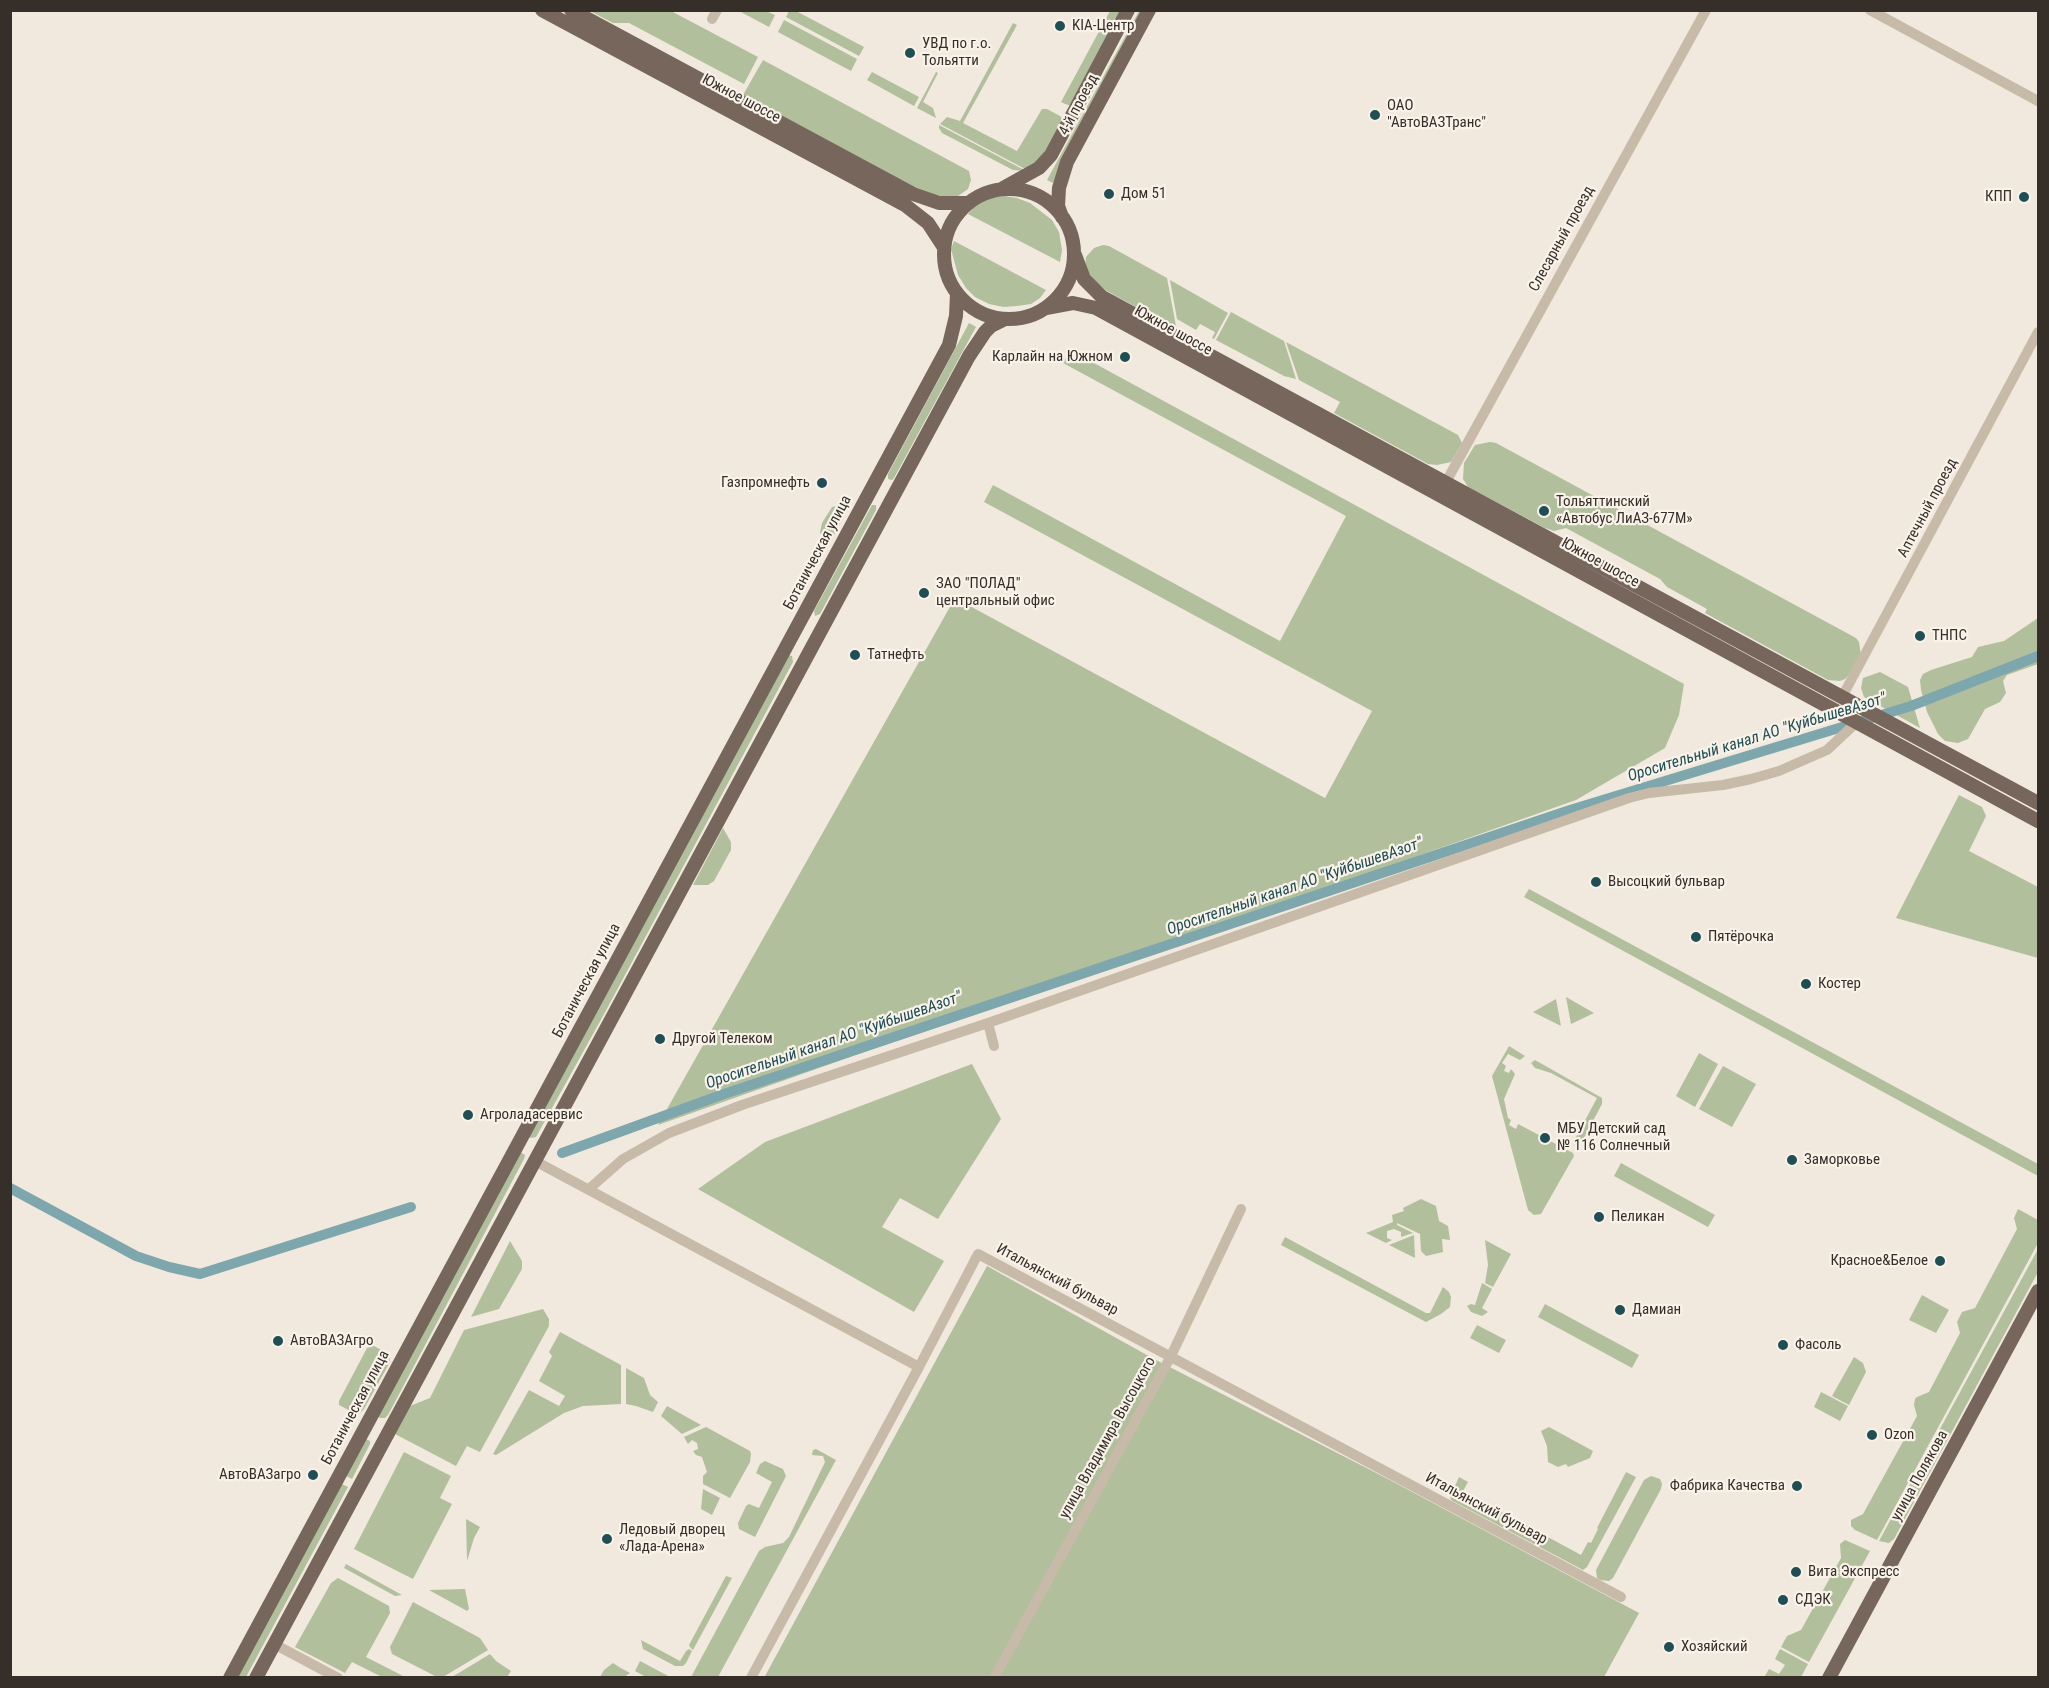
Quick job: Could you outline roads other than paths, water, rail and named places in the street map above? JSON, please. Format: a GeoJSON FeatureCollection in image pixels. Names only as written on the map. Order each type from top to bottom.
{"type":"FeatureCollection","features":[{"type":"Feature","properties":{"kind":"main road","name":"Южное шоссе"},"geometry":{"type":"LineString","coordinates":[[542,10],[905,205],[928,223],[943,246]]}},
{"type":"Feature","properties":{"kind":"main road","name":"Южное шоссе"},"geometry":{"type":"LineString","coordinates":[[571,10],[914,194],[939,203],[969,203]]}},
{"type":"Feature","properties":{"kind":"main road","name":"4-й проезд"},"geometry":{"type":"LineString","coordinates":[[1004,188],[1039,168],[1051,155],[1128,10]]}},
{"type":"Feature","properties":{"kind":"main road","name":"4-й проезд"},"geometry":{"type":"LineString","coordinates":[[1063,219],[1058,206],[1059,188],[1067,162],[1149,10]]}},
{"type":"Feature","properties":{"kind":"main road"},"geometry":{"type":"LineString","coordinates":[[256,1677],[969,356],[991,326],[1003,320],[1025,316],[1046,308],[1059,297],[1067,285],[1075,255],[1069,228],[1050,205],[1040,198],[1029,192],[1004,188],[985,193],[969,203],[950,228],[943,246],[946,273],[957,294],[976,311],[985,316],[1003,320]]}},
{"type":"Feature","properties":{"kind":"main road","name":"Южное шоссе"},"geometry":{"type":"LineString","coordinates":[[1075,255],[1084,279],[1102,297],[2038,803]]}},
{"type":"Feature","properties":{"kind":"main road","name":"Ботаническая улица"},"geometry":{"type":"LineString","coordinates":[[230,1677],[949,345],[956,316],[957,294]]}},
{"type":"Feature","properties":{"kind":"main road","name":"Южное шоссе"},"geometry":{"type":"LineString","coordinates":[[1046,308],[1073,303],[1096,308],[2038,820]]}},
{"type":"Feature","properties":{"kind":"main road"},"geometry":{"type":"LineString","coordinates":[[870,491],[890,501]]}},
{"type":"Feature","properties":{"kind":"main road"},"geometry":{"type":"LineString","coordinates":[[796,628],[816,639]]}},
{"type":"Feature","properties":{"kind":"main road"},"geometry":{"type":"LineString","coordinates":[[520,1140],[537,1156]]}},
{"type":"Feature","properties":{"kind":"main road","name":"улица Полякова"},"geometry":{"type":"LineString","coordinates":[[1830,1677],[2038,1291]]}},
{"type":"Feature","properties":{"kind":"main road"},"geometry":{"type":"LineString","coordinates":[[366,1425],[386,1436]]}},
{"type":"Feature","properties":{"kind":"street","name":"Слесарный проезд"},"geometry":{"type":"LineString","coordinates":[[1446,482],[1706,10]]}},
{"type":"Feature","properties":{"kind":"street"},"geometry":{"type":"LineString","coordinates":[[1870,10],[2038,102]]}},
{"type":"Feature","properties":{"kind":"street","name":"Аптечный проезд"},"geometry":{"type":"LineString","coordinates":[[1842,697],[2038,333]]}},
{"type":"Feature","properties":{"kind":"street"},"geometry":{"type":"LineString","coordinates":[[589,1189],[622,1159],[669,1133],[742,1105],[988,1023],[1629,798],[1722,785],[1779,771],[1827,750],[1857,722]]}},
{"type":"Feature","properties":{"kind":"street"},"geometry":{"type":"LineString","coordinates":[[988,1023],[994,1046]]}},
{"type":"Feature","properties":{"kind":"street"},"geometry":{"type":"LineString","coordinates":[[537,1156],[589,1189],[920,1367],[751,1677]]}},
{"type":"Feature","properties":{"kind":"street","name":"улица Владимира Высоцкого"},"geometry":{"type":"LineString","coordinates":[[994,1677],[1170,1358],[1241,1209]]}},
{"type":"Feature","properties":{"kind":"street","name":"Итальянский бульвар"},"geometry":{"type":"LineString","coordinates":[[920,1367],[978,1254],[1621,1597]]}},
{"type":"Feature","properties":{"kind":"street"},"geometry":{"type":"LineString","coordinates":[[274,1644],[338,1677]]}},
{"type":"Feature","properties":{"kind":"waterway","name":"Оросительный канал АО \"КуйбышевАзот\""},"geometry":{"type":"LineString","coordinates":[[562,1153],[721,1095],[1570,810],[1911,706],[2038,656]]}},
{"type":"Feature","properties":{"kind":"waterway","name":"Оросительный канал АО \"КуйбышевАзот\""},"geometry":{"type":"LineString","coordinates":[[10,1188],[136,1256],[200,1274],[411,1207]]}},
{"type":"Feature","properties":{"kind":"place","name":"KIA-Центр"},"geometry":{"type":"Point","coordinates":[1060,26]}},
{"type":"Feature","properties":{"kind":"place","name":"УВД по г.о. Тольятти"},"geometry":{"type":"Point","coordinates":[910,53]}},
{"type":"Feature","properties":{"kind":"place","name":"ОАО \"АвтоВАЗТранс\""},"geometry":{"type":"Point","coordinates":[1375,115]}},
{"type":"Feature","properties":{"kind":"place","name":"Дом 51"},"geometry":{"type":"Point","coordinates":[1109,194]}},
{"type":"Feature","properties":{"kind":"place","name":"КПП"},"geometry":{"type":"Point","coordinates":[2024,197]}},
{"type":"Feature","properties":{"kind":"place","name":"Карлайн на Южном"},"geometry":{"type":"Point","coordinates":[1125,357]}},
{"type":"Feature","properties":{"kind":"place","name":"Газпромнефть"},"geometry":{"type":"Point","coordinates":[822,483]}},
{"type":"Feature","properties":{"kind":"place","name":"Тольяттинский «Автобус ЛиАЗ-677М»"},"geometry":{"type":"Point","coordinates":[1544,511]}},
{"type":"Feature","properties":{"kind":"place","name":"ЗАО \"ПОЛАД\" центральный офис"},"geometry":{"type":"Point","coordinates":[924,593]}},
{"type":"Feature","properties":{"kind":"place","name":"ТНПС"},"geometry":{"type":"Point","coordinates":[1920,636]}},
{"type":"Feature","properties":{"kind":"place","name":"Татнефть"},"geometry":{"type":"Point","coordinates":[855,655]}},
{"type":"Feature","properties":{"kind":"place","name":"Высоцкий бульвар"},"geometry":{"type":"Point","coordinates":[1596,882]}},
{"type":"Feature","properties":{"kind":"place","name":"Пятёрочка"},"geometry":{"type":"Point","coordinates":[1696,937]}},
{"type":"Feature","properties":{"kind":"place","name":"Костер"},"geometry":{"type":"Point","coordinates":[1806,984]}},
{"type":"Feature","properties":{"kind":"place","name":"Другой Телеком"},"geometry":{"type":"Point","coordinates":[660,1039]}},
{"type":"Feature","properties":{"kind":"place","name":"Агроладасервис"},"geometry":{"type":"Point","coordinates":[468,1115]}},
{"type":"Feature","properties":{"kind":"place","name":"МБУ Детский сад № 116 Солнечный"},"geometry":{"type":"Point","coordinates":[1545,1138]}},
{"type":"Feature","properties":{"kind":"place","name":"Заморковье"},"geometry":{"type":"Point","coordinates":[1792,1160]}},
{"type":"Feature","properties":{"kind":"place","name":"Пеликан"},"geometry":{"type":"Point","coordinates":[1599,1217]}},
{"type":"Feature","properties":{"kind":"place","name":"Красное&Белое"},"geometry":{"type":"Point","coordinates":[1940,1261]}},
{"type":"Feature","properties":{"kind":"place","name":"Дамиан"},"geometry":{"type":"Point","coordinates":[1620,1310]}},
{"type":"Feature","properties":{"kind":"place","name":"АвтоВАЗАгро"},"geometry":{"type":"Point","coordinates":[278,1341]}},
{"type":"Feature","properties":{"kind":"place","name":"Фасоль"},"geometry":{"type":"Point","coordinates":[1783,1345]}},
{"type":"Feature","properties":{"kind":"place","name":"Ozon"},"geometry":{"type":"Point","coordinates":[1872,1435]}},
{"type":"Feature","properties":{"kind":"place","name":"АвтоВАЗагро"},"geometry":{"type":"Point","coordinates":[313,1475]}},
{"type":"Feature","properties":{"kind":"place","name":"Фабрика Качества"},"geometry":{"type":"Point","coordinates":[1797,1486]}},
{"type":"Feature","properties":{"kind":"place","name":"Ледовый дворец «Лада-Арена»"},"geometry":{"type":"Point","coordinates":[607,1539]}},
{"type":"Feature","properties":{"kind":"place","name":"Вита Экспресс"},"geometry":{"type":"Point","coordinates":[1796,1572]}},
{"type":"Feature","properties":{"kind":"place","name":"СДЭК"},"geometry":{"type":"Point","coordinates":[1783,1600]}},
{"type":"Feature","properties":{"kind":"place","name":"Хозяйский"},"geometry":{"type":"Point","coordinates":[1669,1647]}}]}
